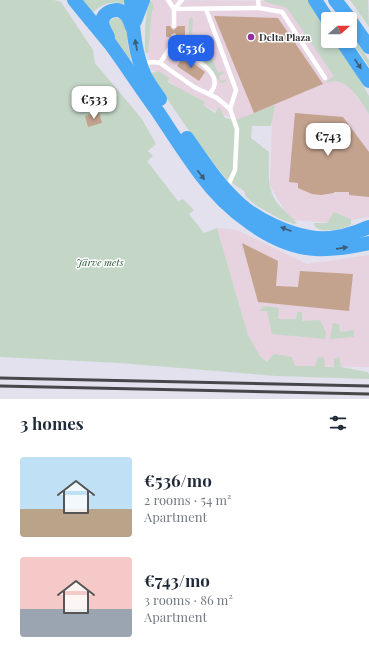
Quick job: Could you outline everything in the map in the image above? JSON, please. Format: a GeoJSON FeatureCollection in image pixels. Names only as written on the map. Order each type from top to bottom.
{"type":"FeatureCollection","features":[{"type":"Feature","properties":{"kind":"highway"},"geometry":{"type":"LineString","coordinates":[[74,0],[111,45],[201,175],[224,202],[239,216],[250,224],[276,238],[308,248],[334,249],[369,243]]}},
{"type":"Feature","properties":{"kind":"highway"},"geometry":{"type":"LineString","coordinates":[[131,0],[133,27],[140,64],[146,77],[204,161],[226,190],[241,205],[262,220],[289,231],[310,237],[331,237],[353,234],[369,227]]}},
{"type":"Feature","properties":{"kind":"highway"},"geometry":{"type":"LineString","coordinates":[[133,27],[143,0]]}},
{"type":"Feature","properties":{"kind":"highway"},"geometry":{"type":"LineString","coordinates":[[314,0],[322,12]]}},
{"type":"Feature","properties":{"kind":"highway"},"geometry":{"type":"LineString","coordinates":[[335,0],[344,12]]}},
{"type":"Feature","properties":{"kind":"highway"},"geometry":{"type":"LineString","coordinates":[[111,45],[102,24],[104,16],[107,13],[114,10],[124,12],[133,27]]}},
{"type":"Feature","properties":{"kind":"highway"},"geometry":{"type":"LineString","coordinates":[[357,29],[369,47]]}},
{"type":"Feature","properties":{"kind":"highway"},"geometry":{"type":"LineString","coordinates":[[347,48],[369,81]]}},
{"type":"Feature","properties":{"kind":"lane"},"geometry":{"type":"LineString","coordinates":[[168,0],[174,9],[174,26]]}},
{"type":"Feature","properties":{"kind":"lane"},"geometry":{"type":"LineString","coordinates":[[174,9],[182,0]]}},
{"type":"Feature","properties":{"kind":"lane"},"geometry":{"type":"LineString","coordinates":[[258,0],[259,8]]}},
{"type":"Feature","properties":{"kind":"lane"},"geometry":{"type":"LineString","coordinates":[[174,9],[259,8],[282,12],[325,78]]}},
{"type":"Feature","properties":{"kind":"lane"},"geometry":{"type":"LineString","coordinates":[[206,9],[236,90],[230,109]]}},
{"type":"Feature","properties":{"kind":"lane"},"geometry":{"type":"LineString","coordinates":[[160,63],[172,45],[174,37]]}},
{"type":"Feature","properties":{"kind":"lane"},"geometry":{"type":"LineString","coordinates":[[172,45],[210,70],[214,78],[215,85],[209,94]]}},
{"type":"Feature","properties":{"kind":"lane"},"geometry":{"type":"LineString","coordinates":[[140,64],[153,62],[160,63],[194,87],[217,98],[230,109],[238,129],[235,170],[226,190]]}},
{"type":"Feature","properties":{"kind":"shaded area"},"geometry":{"type":"Polygon","coordinates":[[[152,0],[290,1],[321,45],[321,48],[323,48],[369,114],[369,217],[335,223],[294,220],[284,210],[270,185],[272,123],[236,120],[203,105],[151,69],[148,51],[152,0]]]}},
{"type":"Feature","properties":{"kind":"shaded area"},"geometry":{"type":"Polygon","coordinates":[[[217,228],[237,230],[307,264],[369,255],[369,367],[294,366],[268,362],[260,356],[248,335],[217,228]]]}},
{"type":"Feature","properties":{"kind":"green space","name":"Järve mets"},"geometry":{"type":"Polygon","coordinates":[[[0,0],[54,0],[61,2],[93,50],[95,63],[142,119],[156,144],[148,151],[153,156],[147,161],[178,201],[183,199],[194,210],[189,214],[204,233],[217,228],[248,335],[260,356],[267,362],[274,354],[292,357],[295,366],[315,366],[318,357],[324,358],[325,367],[334,367],[334,359],[339,357],[341,367],[367,372],[369,374],[369,379],[276,376],[119,363],[0,357],[0,0]]]}},
{"type":"Feature","properties":{"kind":"green space"},"geometry":{"type":"Polygon","coordinates":[[[82,0],[128,0],[125,4],[115,2],[107,4],[99,7],[92,13],[82,0]]]}},
{"type":"Feature","properties":{"kind":"green space"},"geometry":{"type":"Polygon","coordinates":[[[150,0],[153,3],[154,10],[152,10],[148,54],[145,52],[145,32],[150,0]]]}},
{"type":"Feature","properties":{"kind":"green space"},"geometry":{"type":"Polygon","coordinates":[[[263,0],[308,0],[321,18],[321,48],[341,48],[369,96],[369,114],[356,95],[345,84],[331,81],[323,84],[334,76],[287,8],[263,0]]]}},
{"type":"Feature","properties":{"kind":"green space"},"geometry":{"type":"Polygon","coordinates":[[[350,0],[368,0],[369,27],[350,0]]]}},
{"type":"Feature","properties":{"kind":"green space"},"geometry":{"type":"Polygon","coordinates":[[[192,17],[192,34],[202,35],[208,48],[213,46],[214,49],[209,51],[218,73],[223,71],[224,73],[219,76],[221,81],[227,79],[223,83],[220,82],[212,70],[188,52],[189,19],[192,17]]]}},
{"type":"Feature","properties":{"kind":"green space"},"geometry":{"type":"Polygon","coordinates":[[[115,18],[123,21],[127,28],[128,46],[131,58],[129,60],[112,37],[109,21],[115,18]]]}},
{"type":"Feature","properties":{"kind":"green space"},"geometry":{"type":"Polygon","coordinates":[[[357,42],[369,60],[369,67],[357,48],[357,42]]]}},
{"type":"Feature","properties":{"kind":"green space"},"geometry":{"type":"Polygon","coordinates":[[[159,71],[169,78],[168,82],[205,102],[203,105],[215,113],[219,107],[225,118],[236,120],[275,105],[271,126],[252,126],[251,138],[269,152],[269,180],[272,193],[279,205],[297,223],[294,224],[280,219],[257,206],[246,197],[244,191],[226,179],[192,135],[152,77],[152,73],[159,71]]]}},
{"type":"Feature","properties":{"kind":"green space"},"geometry":{"type":"Polygon","coordinates":[[[334,212],[351,219],[351,224],[343,228],[330,230],[315,227],[314,223],[327,223],[334,212]]]}},
{"type":"Feature","properties":{"kind":"green space"},"geometry":{"type":"Polygon","coordinates":[[[265,306],[279,308],[278,319],[296,319],[297,312],[302,312],[302,321],[320,320],[326,332],[325,339],[272,334],[267,311],[259,311],[265,306]]]}},
{"type":"Feature","properties":{"kind":"green space"},"geometry":{"type":"Polygon","coordinates":[[[333,323],[339,324],[340,332],[354,330],[354,337],[330,339],[333,323]]]}},
{"type":"Feature","properties":{"kind":"building"},"geometry":{"type":"Polygon","coordinates":[[[214,16],[278,18],[323,84],[254,113],[214,16]]]}},
{"type":"Feature","properties":{"kind":"building"},"geometry":{"type":"Polygon","coordinates":[[[166,26],[170,26],[174,30],[178,26],[185,26],[185,37],[178,37],[175,33],[170,37],[166,37],[166,26]]]}},
{"type":"Feature","properties":{"kind":"building"},"geometry":{"type":"Polygon","coordinates":[[[184,56],[205,72],[199,81],[177,66],[184,56]]]}},
{"type":"Feature","properties":{"kind":"building"},"geometry":{"type":"Polygon","coordinates":[[[99,112],[102,123],[88,127],[85,116],[99,112]]]}},
{"type":"Feature","properties":{"kind":"building"},"geometry":{"type":"Polygon","coordinates":[[[295,113],[343,117],[369,152],[369,197],[349,195],[349,192],[334,192],[321,195],[312,194],[298,188],[298,183],[289,182],[295,113]]]}},
{"type":"Feature","properties":{"kind":"building"},"geometry":{"type":"Polygon","coordinates":[[[242,243],[278,261],[276,286],[298,287],[300,271],[353,274],[349,311],[258,302],[242,243]]]}},
{"type":"Feature","properties":{"kind":"railway"},"geometry":{"type":"LineString","coordinates":[[0,378],[369,386]]}},
{"type":"Feature","properties":{"kind":"railway"},"geometry":{"type":"LineString","coordinates":[[0,386],[369,394]]}},
{"type":"Feature","properties":{"kind":"place","name":"Delta Plaza"},"geometry":{"type":"Point","coordinates":[251,37]}}]}
